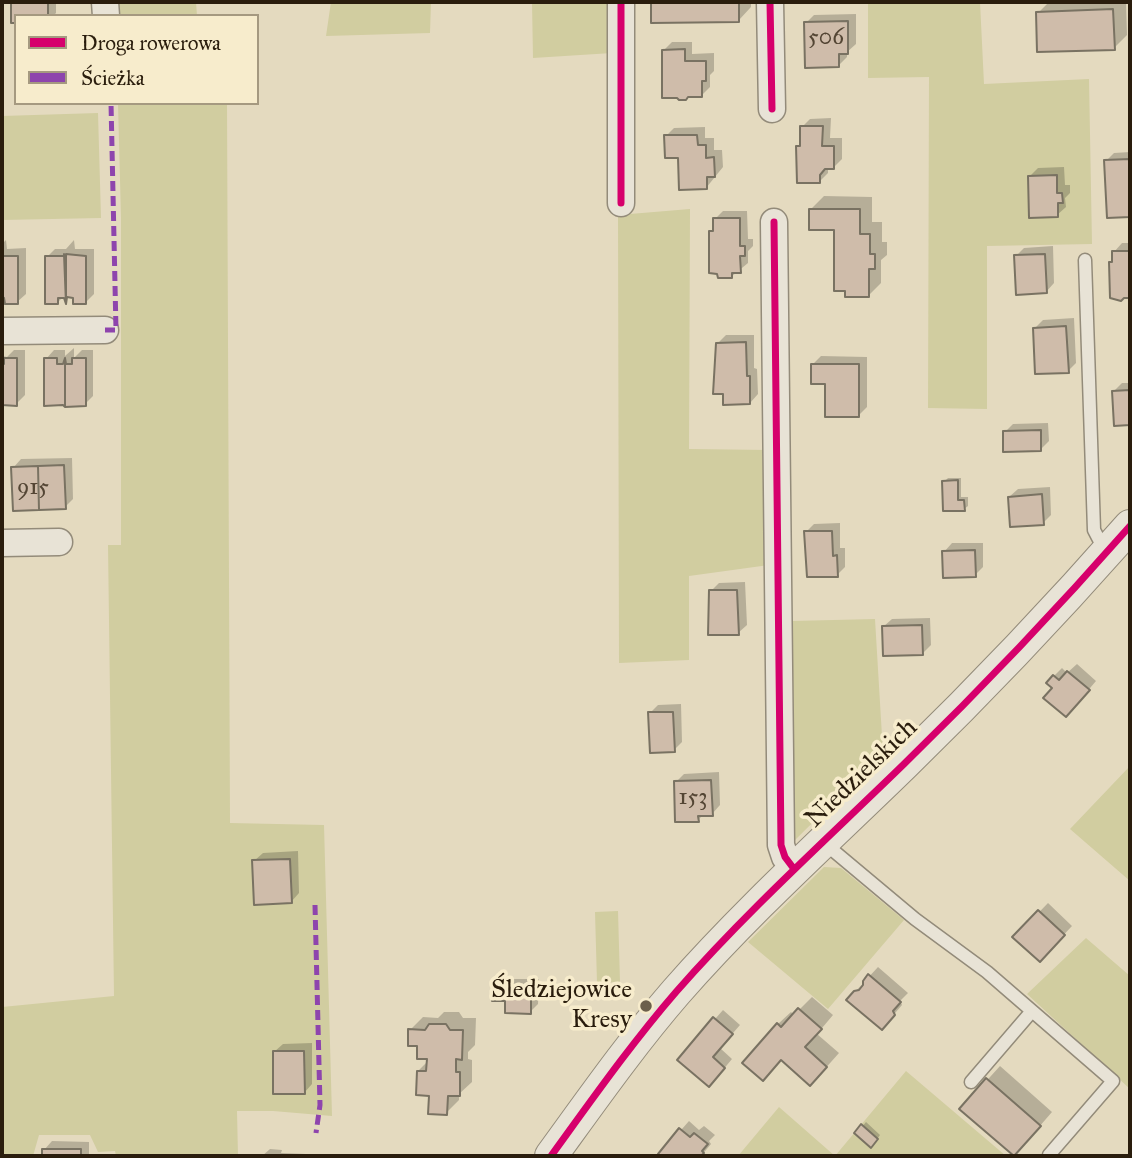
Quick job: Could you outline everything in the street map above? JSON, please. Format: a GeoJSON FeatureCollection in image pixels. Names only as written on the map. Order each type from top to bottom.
{"type":"FeatureCollection","features":[{"type":"Feature","properties":{"kind":"street"},"geometry":{"type":"LineString","coordinates":[[621,2],[621,203]]}},
{"type":"Feature","properties":{"kind":"street"},"geometry":{"type":"LineString","coordinates":[[770,2],[772,109]]}},
{"type":"Feature","properties":{"kind":"street"},"geometry":{"type":"LineString","coordinates":[[774,222],[781,845],[785,857],[794,869]]}},
{"type":"Feature","properties":{"kind":"street"},"geometry":{"type":"LineString","coordinates":[[2,331],[105,330]]}},
{"type":"Feature","properties":{"kind":"street","name":"Niedzielskich"},"geometry":{"type":"LineString","coordinates":[[551,1156],[634,1043],[676,992],[752,910],[906,762],[1042,625],[1130,526]]}},
{"type":"Feature","properties":{"kind":"street"},"geometry":{"type":"LineString","coordinates":[[2,543],[59,542]]}},
{"type":"Feature","properties":{"kind":"lane"},"geometry":{"type":"LineString","coordinates":[[1085,261],[1094,530],[1106,554]]}},
{"type":"Feature","properties":{"kind":"lane"},"geometry":{"type":"LineString","coordinates":[[823,841],[915,919],[987,972],[1113,1081],[1049,1155]]}},
{"type":"Feature","properties":{"kind":"lane"},"geometry":{"type":"LineString","coordinates":[[971,1082],[1032,1011]]}},
{"type":"Feature","properties":{"kind":"shaded area"},"geometry":{"type":"Polygon","coordinates":[[[116,2],[196,2],[197,14],[116,14],[116,2]]]}},
{"type":"Feature","properties":{"kind":"shaded area"},"geometry":{"type":"Polygon","coordinates":[[[331,2],[431,2],[430,33],[326,36],[331,2]]]}},
{"type":"Feature","properties":{"kind":"shaded area"},"geometry":{"type":"Polygon","coordinates":[[[532,2],[613,2],[612,53],[533,58],[532,2]]]}},
{"type":"Feature","properties":{"kind":"shaded area"},"geometry":{"type":"Polygon","coordinates":[[[868,2],[980,2],[984,84],[1089,79],[1092,244],[987,246],[987,409],[928,408],[929,77],[868,78],[868,2]]]}},
{"type":"Feature","properties":{"kind":"shaded area"},"geometry":{"type":"Polygon","coordinates":[[[118,105],[227,105],[230,823],[324,825],[332,1116],[237,1111],[238,1156],[116,1156],[115,1151],[98,1152],[90,1135],[39,1135],[33,1156],[2,1156],[2,1007],[114,996],[108,545],[121,545],[121,218],[118,105]]]}},
{"type":"Feature","properties":{"kind":"shaded area"},"geometry":{"type":"Polygon","coordinates":[[[98,113],[101,218],[2,220],[2,116],[98,113]]]}},
{"type":"Feature","properties":{"kind":"shaded area"},"geometry":{"type":"Polygon","coordinates":[[[690,209],[689,449],[769,450],[769,565],[689,576],[689,660],[619,663],[618,215],[690,209]]]}},
{"type":"Feature","properties":{"kind":"shaded area"},"geometry":{"type":"Polygon","coordinates":[[[875,619],[883,753],[792,843],[792,621],[875,619]]]}},
{"type":"Feature","properties":{"kind":"shaded area"},"geometry":{"type":"Polygon","coordinates":[[[1130,766],[1130,881],[1070,829],[1130,766]]]}},
{"type":"Feature","properties":{"kind":"shaded area"},"geometry":{"type":"Polygon","coordinates":[[[824,867],[841,868],[904,920],[828,1009],[748,942],[824,867]]]}},
{"type":"Feature","properties":{"kind":"shaded area"},"geometry":{"type":"Polygon","coordinates":[[[618,911],[620,982],[597,983],[595,912],[618,911]]]}},
{"type":"Feature","properties":{"kind":"shaded area"},"geometry":{"type":"Polygon","coordinates":[[[1086,938],[1130,976],[1130,1089],[1027,994],[1086,938]]]}},
{"type":"Feature","properties":{"kind":"shaded area"},"geometry":{"type":"Polygon","coordinates":[[[906,1071],[1006,1156],[835,1156],[906,1071]]]}},
{"type":"Feature","properties":{"kind":"shaded area"},"geometry":{"type":"Polygon","coordinates":[[[779,1107],[835,1156],[738,1156],[779,1107]]]}},
{"type":"Feature","properties":{"kind":"building"},"geometry":{"type":"Polygon","coordinates":[[[11,2],[48,2],[48,14],[14,14],[14,23],[11,23],[11,2]]]}},
{"type":"Feature","properties":{"kind":"building"},"geometry":{"type":"Polygon","coordinates":[[[651,2],[739,2],[739,22],[651,23],[651,2]]]}},
{"type":"Feature","properties":{"kind":"building"},"geometry":{"type":"Polygon","coordinates":[[[1113,9],[1115,50],[1037,52],[1036,12],[1113,9]]]}},
{"type":"Feature","properties":{"kind":"building"},"geometry":{"type":"Polygon","coordinates":[[[848,21],[848,54],[839,54],[839,67],[805,68],[804,22],[848,21]]]}},
{"type":"Feature","properties":{"kind":"building"},"geometry":{"type":"Polygon","coordinates":[[[685,49],[685,61],[706,61],[706,81],[702,81],[702,97],[688,97],[686,100],[662,98],[662,50],[685,49]]]}},
{"type":"Feature","properties":{"kind":"building"},"geometry":{"type":"Polygon","coordinates":[[[800,126],[823,126],[822,146],[834,146],[834,169],[825,169],[820,175],[820,183],[797,183],[796,146],[800,146],[800,126]]]}},
{"type":"Feature","properties":{"kind":"building"},"geometry":{"type":"Polygon","coordinates":[[[664,135],[697,135],[698,145],[706,145],[706,158],[714,157],[715,177],[707,177],[707,189],[679,190],[678,158],[665,158],[664,135]]]}},
{"type":"Feature","properties":{"kind":"building"},"geometry":{"type":"Polygon","coordinates":[[[1130,159],[1130,217],[1107,218],[1104,160],[1130,159]]]}},
{"type":"Feature","properties":{"kind":"building"},"geometry":{"type":"Polygon","coordinates":[[[1057,175],[1057,193],[1062,193],[1063,203],[1058,203],[1058,217],[1029,218],[1028,176],[1057,175]]]}},
{"type":"Feature","properties":{"kind":"building"},"geometry":{"type":"Polygon","coordinates":[[[809,209],[860,209],[860,234],[870,234],[870,254],[875,254],[875,269],[869,269],[869,297],[845,297],[845,291],[834,291],[834,230],[809,230],[809,209]]]}},
{"type":"Feature","properties":{"kind":"building"},"geometry":{"type":"Polygon","coordinates":[[[713,218],[740,218],[740,246],[745,246],[745,256],[740,256],[741,273],[732,273],[732,278],[718,278],[717,274],[709,273],[709,231],[713,231],[713,218]]]}},
{"type":"Feature","properties":{"kind":"building"},"geometry":{"type":"Polygon","coordinates":[[[1112,251],[1130,251],[1130,298],[1121,301],[1110,298],[1109,262],[1112,262],[1112,251]]]}},
{"type":"Feature","properties":{"kind":"building"},"geometry":{"type":"Polygon","coordinates":[[[64,254],[66,304],[64,298],[58,298],[58,304],[45,304],[45,256],[64,254]]]}},
{"type":"Feature","properties":{"kind":"building"},"geometry":{"type":"Polygon","coordinates":[[[66,254],[86,256],[86,304],[73,304],[73,298],[67,297],[66,304],[66,254]]]}},
{"type":"Feature","properties":{"kind":"building"},"geometry":{"type":"Polygon","coordinates":[[[1045,254],[1047,293],[1016,295],[1014,255],[1045,254]]]}},
{"type":"Feature","properties":{"kind":"building"},"geometry":{"type":"Polygon","coordinates":[[[2,256],[18,256],[18,304],[5,304],[2,297],[2,256]]]}},
{"type":"Feature","properties":{"kind":"building"},"geometry":{"type":"Polygon","coordinates":[[[1066,326],[1069,373],[1035,374],[1033,328],[1066,326]]]}},
{"type":"Feature","properties":{"kind":"building"},"geometry":{"type":"Polygon","coordinates":[[[746,342],[750,404],[723,405],[723,394],[713,394],[716,343],[746,342]]]}},
{"type":"Feature","properties":{"kind":"building"},"geometry":{"type":"Polygon","coordinates":[[[4,358],[17,358],[17,406],[2,405],[4,358]]]}},
{"type":"Feature","properties":{"kind":"building"},"geometry":{"type":"Polygon","coordinates":[[[44,358],[57,358],[57,364],[63,364],[65,358],[65,407],[44,406],[44,358]]]}},
{"type":"Feature","properties":{"kind":"building"},"geometry":{"type":"Polygon","coordinates":[[[65,358],[66,364],[72,364],[72,358],[86,358],[86,406],[65,407],[65,358]]]}},
{"type":"Feature","properties":{"kind":"building"},"geometry":{"type":"Polygon","coordinates":[[[811,364],[859,364],[859,417],[825,417],[825,384],[811,384],[811,364]]]}},
{"type":"Feature","properties":{"kind":"building"},"geometry":{"type":"Polygon","coordinates":[[[1130,390],[1130,425],[1114,426],[1112,391],[1130,390]]]}},
{"type":"Feature","properties":{"kind":"building"},"geometry":{"type":"Polygon","coordinates":[[[1041,430],[1041,451],[1003,452],[1003,431],[1041,430]]]}},
{"type":"Feature","properties":{"kind":"building"},"geometry":{"type":"Polygon","coordinates":[[[64,465],[66,509],[39,510],[38,466],[64,465]]]}},
{"type":"Feature","properties":{"kind":"building"},"geometry":{"type":"Polygon","coordinates":[[[38,466],[39,510],[13,511],[11,467],[38,466]]]}},
{"type":"Feature","properties":{"kind":"building"},"geometry":{"type":"Polygon","coordinates":[[[958,480],[958,500],[964,500],[965,511],[943,511],[942,481],[958,480]]]}},
{"type":"Feature","properties":{"kind":"building"},"geometry":{"type":"Polygon","coordinates":[[[1042,494],[1044,525],[1010,527],[1008,497],[1042,494]]]}},
{"type":"Feature","properties":{"kind":"building"},"geometry":{"type":"Polygon","coordinates":[[[804,531],[832,531],[833,556],[837,555],[838,577],[807,577],[804,531]]]}},
{"type":"Feature","properties":{"kind":"building"},"geometry":{"type":"Polygon","coordinates":[[[975,550],[976,577],[943,578],[942,551],[975,550]]]}},
{"type":"Feature","properties":{"kind":"building"},"geometry":{"type":"Polygon","coordinates":[[[709,590],[737,590],[739,635],[708,635],[709,590]]]}},
{"type":"Feature","properties":{"kind":"building"},"geometry":{"type":"Polygon","coordinates":[[[922,625],[923,655],[883,656],[882,626],[922,625]]]}},
{"type":"Feature","properties":{"kind":"building"},"geometry":{"type":"Polygon","coordinates":[[[1067,671],[1090,690],[1066,717],[1043,698],[1052,688],[1046,683],[1053,675],[1059,680],[1067,671]]]}},
{"type":"Feature","properties":{"kind":"building"},"geometry":{"type":"Polygon","coordinates":[[[648,712],[673,712],[675,752],[650,753],[648,712]]]}},
{"type":"Feature","properties":{"kind":"building"},"geometry":{"type":"Polygon","coordinates":[[[711,780],[713,816],[698,816],[699,822],[675,822],[674,781],[711,780]]]}},
{"type":"Feature","properties":{"kind":"building"},"geometry":{"type":"Polygon","coordinates":[[[290,859],[292,903],[254,905],[252,860],[290,859]]]}},
{"type":"Feature","properties":{"kind":"building"},"geometry":{"type":"Polygon","coordinates":[[[1038,910],[1065,935],[1040,962],[1012,937],[1038,910]]]}},
{"type":"Feature","properties":{"kind":"building"},"geometry":{"type":"Polygon","coordinates":[[[868,974],[901,1002],[893,1011],[895,1015],[882,1030],[846,1000],[854,991],[859,990],[868,974]]]}},
{"type":"Feature","properties":{"kind":"building"},"geometry":{"type":"Polygon","coordinates":[[[493,987],[531,987],[531,1014],[505,1013],[505,1001],[492,1001],[493,987]]]}},
{"type":"Feature","properties":{"kind":"building"},"geometry":{"type":"Polygon","coordinates":[[[798,1008],[822,1029],[805,1047],[827,1067],[810,1086],[781,1060],[763,1081],[742,1063],[777,1023],[781,1027],[798,1008]]]}},
{"type":"Feature","properties":{"kind":"building"},"geometry":{"type":"Polygon","coordinates":[[[713,1017],[733,1034],[713,1057],[725,1068],[709,1087],[677,1060],[713,1017]]]}},
{"type":"Feature","properties":{"kind":"building"},"geometry":{"type":"Polygon","coordinates":[[[429,1024],[446,1024],[450,1030],[463,1030],[462,1060],[456,1059],[456,1072],[460,1072],[460,1096],[448,1096],[447,1115],[428,1114],[429,1096],[416,1095],[417,1071],[426,1071],[427,1059],[417,1059],[417,1046],[408,1046],[408,1029],[425,1030],[429,1024]]]}},
{"type":"Feature","properties":{"kind":"building"},"geometry":{"type":"Polygon","coordinates":[[[273,1051],[304,1051],[305,1094],[273,1094],[273,1051]]]}},
{"type":"Feature","properties":{"kind":"building"},"geometry":{"type":"Polygon","coordinates":[[[986,1078],[1041,1126],[1014,1156],[959,1109],[986,1078]]]}},
{"type":"Feature","properties":{"kind":"building"},"geometry":{"type":"Polygon","coordinates":[[[861,1124],[878,1139],[871,1148],[854,1133],[861,1124]]]}},
{"type":"Feature","properties":{"kind":"building"},"geometry":{"type":"Polygon","coordinates":[[[679,1128],[690,1137],[694,1133],[708,1144],[701,1156],[658,1154],[679,1128]]]}},
{"type":"Feature","properties":{"kind":"building"},"geometry":{"type":"Polygon","coordinates":[[[42,1149],[81,1149],[81,1156],[42,1156],[42,1149]]]}},
{"type":"Feature","properties":{"kind":"marked path"},"geometry":{"type":"LineString","coordinates":[[105,330],[116,330],[111,105]]}},
{"type":"Feature","properties":{"kind":"marked path"},"geometry":{"type":"LineString","coordinates":[[315,905],[320,1105],[316,1133]]}},
{"type":"Feature","properties":{"kind":"cycle path"},"geometry":{"type":"LineString","coordinates":[[621,2],[621,203]]}},
{"type":"Feature","properties":{"kind":"cycle path"},"geometry":{"type":"LineString","coordinates":[[770,2],[772,109]]}},
{"type":"Feature","properties":{"kind":"cycle path"},"geometry":{"type":"LineString","coordinates":[[774,222],[781,845],[785,857],[794,869]]}},
{"type":"Feature","properties":{"kind":"cycle path"},"geometry":{"type":"LineString","coordinates":[[551,1156],[643,1032],[703,962],[963,706],[1130,526]]}},
{"type":"Feature","properties":{"kind":"place","name":"Śledziejowice Kresy"},"geometry":{"type":"Point","coordinates":[646,1006]}}]}
